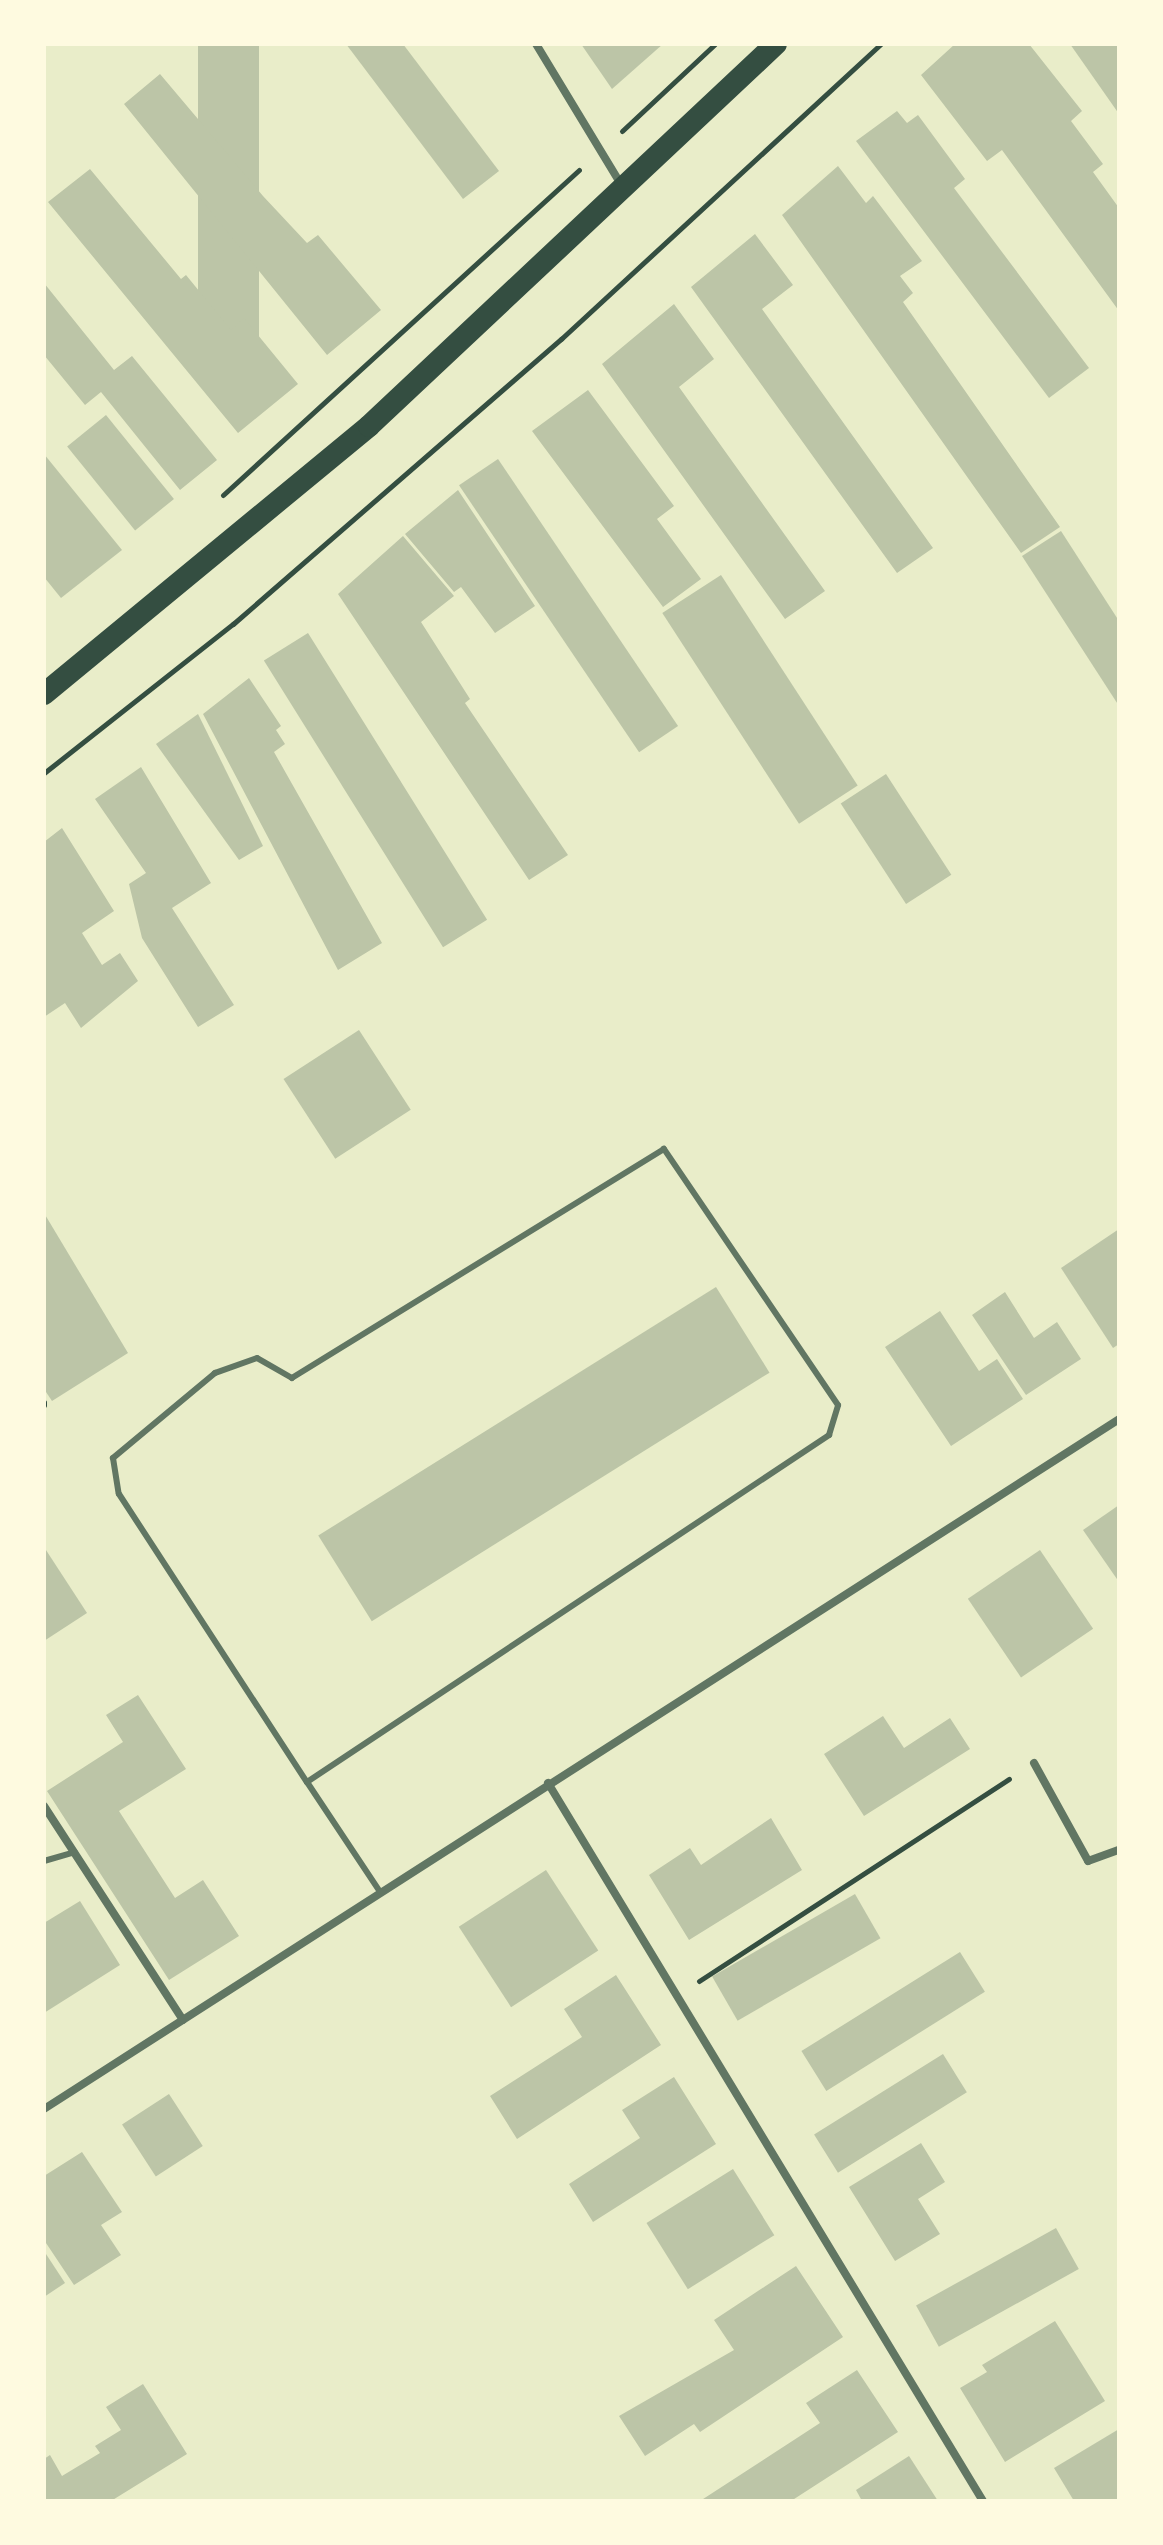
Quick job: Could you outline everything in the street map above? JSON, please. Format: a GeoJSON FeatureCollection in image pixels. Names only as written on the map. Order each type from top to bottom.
{"type":"FeatureCollection","features":[{"type":"Feature","properties":{"kind":"highway"},"geometry":{"type":"LineString","coordinates":[[44,694],[369,426],[776,44]]}},
{"type":"Feature","properties":{"kind":"street"},"geometry":{"type":"LineString","coordinates":[[536,44],[622,187]]}},
{"type":"Feature","properties":{"kind":"street"},"geometry":{"type":"LineString","coordinates":[[44,2109],[1119,1419]]}},
{"type":"Feature","properties":{"kind":"street"},"geometry":{"type":"LineString","coordinates":[[1034,1763],[1088,1861],[1119,1850]]}},
{"type":"Feature","properties":{"kind":"street"},"geometry":{"type":"LineString","coordinates":[[548,1783],[983,2501]]}},
{"type":"Feature","properties":{"kind":"street"},"geometry":{"type":"LineString","coordinates":[[44,1806],[183,2020]]}},
{"type":"Feature","properties":{"kind":"lane"},"geometry":{"type":"LineString","coordinates":[[307,1782],[829,1435],[838,1405],[664,1149],[292,1378],[257,1358],[215,1373],[113,1458],[119,1494],[307,1782],[380,1892]]}},
{"type":"Feature","properties":{"kind":"lane"},"geometry":{"type":"LineString","coordinates":[[44,1861],[76,1852]]}},
{"type":"Feature","properties":{"kind":"path"},"geometry":{"type":"LineString","coordinates":[[209,507],[715,44]]}},
{"type":"Feature","properties":{"kind":"path"},"geometry":{"type":"LineString","coordinates":[[44,773],[233,624],[561,339],[881,44]]}},
{"type":"Feature","properties":{"kind":"path"},"geometry":{"type":"LineString","coordinates":[[677,1995],[1034,1763]]}},
{"type":"Feature","properties":{"kind":"building"},"geometry":{"type":"Polygon","coordinates":[[[198,44],[259,44],[259,360],[198,360],[198,44]]]}},
{"type":"Feature","properties":{"kind":"building"},"geometry":{"type":"Polygon","coordinates":[[[346,44],[403,44],[499,171],[463,199],[346,44]]]}},
{"type":"Feature","properties":{"kind":"building"},"geometry":{"type":"Polygon","coordinates":[[[581,44],[663,44],[612,89],[581,44]]]}},
{"type":"Feature","properties":{"kind":"building"},"geometry":{"type":"Polygon","coordinates":[[[955,44],[1029,44],[1082,111],[1071,121],[1103,164],[1093,172],[1119,208],[1119,311],[1002,150],[987,161],[921,75],[955,44]]]}},
{"type":"Feature","properties":{"kind":"building"},"geometry":{"type":"Polygon","coordinates":[[[1070,44],[1119,44],[1119,114],[1070,44]]]}},
{"type":"Feature","properties":{"kind":"building"},"geometry":{"type":"Polygon","coordinates":[[[160,74],[307,243],[318,235],[381,310],[327,355],[124,104],[160,74]]]}},
{"type":"Feature","properties":{"kind":"building"},"geometry":{"type":"Polygon","coordinates":[[[897,111],[907,123],[918,115],[965,179],[954,188],[1089,368],[1049,398],[856,141],[897,111]]]}},
{"type":"Feature","properties":{"kind":"building"},"geometry":{"type":"Polygon","coordinates":[[[838,166],[866,203],[873,196],[922,261],[900,276],[913,293],[903,302],[1060,527],[1021,553],[782,215],[838,166]]]}},
{"type":"Feature","properties":{"kind":"building"},"geometry":{"type":"Polygon","coordinates":[[[90,169],[181,279],[186,275],[231,330],[244,318],[298,384],[238,433],[48,202],[90,169]]]}},
{"type":"Feature","properties":{"kind":"building"},"geometry":{"type":"Polygon","coordinates":[[[755,234],[793,285],[762,309],[933,548],[897,573],[691,287],[755,234]]]}},
{"type":"Feature","properties":{"kind":"building"},"geometry":{"type":"Polygon","coordinates":[[[44,283],[114,370],[132,356],[217,460],[180,490],[101,392],[85,405],[44,355],[44,283]]]}},
{"type":"Feature","properties":{"kind":"building"},"geometry":{"type":"Polygon","coordinates":[[[674,304],[714,359],[679,387],[825,591],[785,619],[602,364],[674,304]]]}},
{"type":"Feature","properties":{"kind":"building"},"geometry":{"type":"Polygon","coordinates":[[[588,390],[674,506],[657,519],[701,579],[663,607],[532,431],[588,390]]]}},
{"type":"Feature","properties":{"kind":"building"},"geometry":{"type":"Polygon","coordinates":[[[106,415],[174,499],[135,530],[67,446],[106,415]]]}},
{"type":"Feature","properties":{"kind":"building"},"geometry":{"type":"Polygon","coordinates":[[[44,454],[122,550],[61,598],[44,577],[44,454]]]}},
{"type":"Feature","properties":{"kind":"building"},"geometry":{"type":"Polygon","coordinates":[[[498,459],[678,726],[639,752],[459,485],[498,459]]]}},
{"type":"Feature","properties":{"kind":"building"},"geometry":{"type":"Polygon","coordinates":[[[458,490],[535,606],[495,633],[461,587],[454,592],[405,534],[458,490]]]}},
{"type":"Feature","properties":{"kind":"building"},"geometry":{"type":"Polygon","coordinates":[[[1061,531],[1119,621],[1119,706],[1022,556],[1061,531]]]}},
{"type":"Feature","properties":{"kind":"building"},"geometry":{"type":"Polygon","coordinates":[[[403,536],[454,596],[421,622],[470,699],[465,703],[568,855],[529,880],[338,594],[403,536]]]}},
{"type":"Feature","properties":{"kind":"building"},"geometry":{"type":"Polygon","coordinates":[[[721,575],[858,786],[799,824],[662,613],[721,575]]]}},
{"type":"Feature","properties":{"kind":"building"},"geometry":{"type":"Polygon","coordinates":[[[308,633],[487,920],[443,947],[264,661],[308,633]]]}},
{"type":"Feature","properties":{"kind":"building"},"geometry":{"type":"Polygon","coordinates":[[[249,678],[281,726],[276,730],[285,744],[274,752],[382,943],[338,970],[203,714],[249,678]]]}},
{"type":"Feature","properties":{"kind":"building"},"geometry":{"type":"Polygon","coordinates":[[[198,714],[263,846],[239,860],[156,744],[198,714]]]}},
{"type":"Feature","properties":{"kind":"building"},"geometry":{"type":"Polygon","coordinates":[[[141,767],[211,883],[172,908],[234,1005],[198,1027],[142,938],[129,884],[146,873],[95,799],[141,767]]]}},
{"type":"Feature","properties":{"kind":"building"},"geometry":{"type":"Polygon","coordinates":[[[886,774],[951,875],[906,904],[841,803],[886,774]]]}},
{"type":"Feature","properties":{"kind":"building"},"geometry":{"type":"Polygon","coordinates":[[[62,828],[114,911],[82,933],[102,965],[120,953],[138,981],[81,1028],[65,1003],[44,1017],[44,842],[62,828]]]}},
{"type":"Feature","properties":{"kind":"building"},"geometry":{"type":"Polygon","coordinates":[[[359,1030],[411,1110],[335,1159],[284,1079],[359,1030]]]}},
{"type":"Feature","properties":{"kind":"building"},"geometry":{"type":"Polygon","coordinates":[[[44,1213],[128,1353],[52,1401],[44,1389],[44,1213]]]}},
{"type":"Feature","properties":{"kind":"building"},"geometry":{"type":"Polygon","coordinates":[[[1119,1229],[1119,1344],[1113,1348],[1061,1268],[1119,1229]]]}},
{"type":"Feature","properties":{"kind":"building"},"geometry":{"type":"Polygon","coordinates":[[[716,1287],[770,1373],[372,1621],[318,1536],[716,1287]]]}},
{"type":"Feature","properties":{"kind":"building"},"geometry":{"type":"Polygon","coordinates":[[[1005,1292],[1034,1338],[1057,1322],[1081,1359],[1026,1395],[972,1315],[1005,1292]]]}},
{"type":"Feature","properties":{"kind":"building"},"geometry":{"type":"Polygon","coordinates":[[[940,1311],[979,1371],[997,1359],[1023,1399],[951,1446],[885,1347],[940,1311]]]}},
{"type":"Feature","properties":{"kind":"building"},"geometry":{"type":"Polygon","coordinates":[[[1119,1505],[1119,1582],[1083,1530],[1119,1505]]]}},
{"type":"Feature","properties":{"kind":"building"},"geometry":{"type":"Polygon","coordinates":[[[44,1547],[87,1613],[44,1641],[44,1547]]]}},
{"type":"Feature","properties":{"kind":"building"},"geometry":{"type":"Polygon","coordinates":[[[1040,1550],[1093,1629],[1021,1677],[968,1599],[1040,1550]]]}},
{"type":"Feature","properties":{"kind":"building"},"geometry":{"type":"Polygon","coordinates":[[[138,1695],[186,1769],[119,1811],[175,1898],[203,1880],[239,1936],[169,1980],[47,1791],[123,1742],[106,1715],[138,1695]]]}},
{"type":"Feature","properties":{"kind":"building"},"geometry":{"type":"Polygon","coordinates":[[[883,1716],[904,1748],[950,1718],[970,1749],[864,1816],[824,1754],[883,1716]]]}},
{"type":"Feature","properties":{"kind":"building"},"geometry":{"type":"Polygon","coordinates":[[[771,1818],[802,1870],[689,1940],[649,1875],[690,1848],[701,1865],[771,1818]]]}},
{"type":"Feature","properties":{"kind":"building"},"geometry":{"type":"Polygon","coordinates":[[[546,1870],[598,1951],[511,2007],[459,1927],[546,1870]]]}},
{"type":"Feature","properties":{"kind":"building"},"geometry":{"type":"Polygon","coordinates":[[[855,1894],[880,1938],[738,2021],[712,1976],[855,1894]]]}},
{"type":"Feature","properties":{"kind":"building"},"geometry":{"type":"Polygon","coordinates":[[[80,1901],[120,1965],[44,2013],[44,1923],[80,1901]]]}},
{"type":"Feature","properties":{"kind":"building"},"geometry":{"type":"Polygon","coordinates":[[[960,1952],[985,1992],[826,2091],[801,2051],[960,1952]]]}},
{"type":"Feature","properties":{"kind":"building"},"geometry":{"type":"Polygon","coordinates":[[[616,1975],[661,2045],[517,2139],[490,2096],[582,2037],[564,2009],[616,1975]]]}},
{"type":"Feature","properties":{"kind":"building"},"geometry":{"type":"Polygon","coordinates":[[[943,2054],[967,2092],[838,2173],[814,2135],[943,2054]]]}},
{"type":"Feature","properties":{"kind":"building"},"geometry":{"type":"Polygon","coordinates":[[[674,2077],[716,2144],[593,2222],[569,2184],[640,2138],[622,2110],[674,2077]]]}},
{"type":"Feature","properties":{"kind":"building"},"geometry":{"type":"Polygon","coordinates":[[[169,2094],[203,2146],[156,2176],[122,2124],[169,2094]]]}},
{"type":"Feature","properties":{"kind":"building"},"geometry":{"type":"Polygon","coordinates":[[[921,2143],[945,2182],[918,2199],[940,2234],[895,2261],[849,2187],[921,2143]]]}},
{"type":"Feature","properties":{"kind":"building"},"geometry":{"type":"Polygon","coordinates":[[[82,2152],[122,2212],[101,2225],[121,2255],[74,2285],[44,2240],[44,2176],[82,2152]]]}},
{"type":"Feature","properties":{"kind":"building"},"geometry":{"type":"Polygon","coordinates":[[[733,2169],[774,2235],[688,2289],[646,2223],[733,2169]]]}},
{"type":"Feature","properties":{"kind":"building"},"geometry":{"type":"Polygon","coordinates":[[[1056,2228],[1079,2269],[939,2347],[916,2306],[1056,2228]]]}},
{"type":"Feature","properties":{"kind":"building"},"geometry":{"type":"Polygon","coordinates":[[[44,2251],[65,2283],[44,2297],[44,2251]]]}},
{"type":"Feature","properties":{"kind":"building"},"geometry":{"type":"Polygon","coordinates":[[[796,2266],[843,2337],[700,2432],[694,2424],[645,2456],[619,2416],[734,2350],[714,2320],[796,2266]]]}},
{"type":"Feature","properties":{"kind":"building"},"geometry":{"type":"Polygon","coordinates":[[[1055,2321],[1105,2401],[1005,2462],[960,2388],[987,2372],[982,2365],[1055,2321]]]}},
{"type":"Feature","properties":{"kind":"building"},"geometry":{"type":"Polygon","coordinates":[[[857,2370],[898,2432],[791,2501],[700,2501],[820,2423],[806,2403],[857,2370]]]}},
{"type":"Feature","properties":{"kind":"building"},"geometry":{"type":"Polygon","coordinates":[[[143,2384],[187,2454],[111,2501],[44,2501],[44,2459],[50,2455],[62,2476],[100,2453],[95,2446],[121,2430],[106,2407],[143,2384]]]}},
{"type":"Feature","properties":{"kind":"building"},"geometry":{"type":"Polygon","coordinates":[[[1119,2429],[1119,2501],[1074,2501],[1054,2468],[1119,2429]]]}},
{"type":"Feature","properties":{"kind":"building"},"geometry":{"type":"Polygon","coordinates":[[[909,2456],[938,2501],[862,2501],[856,2490],[909,2456]]]}}]}
